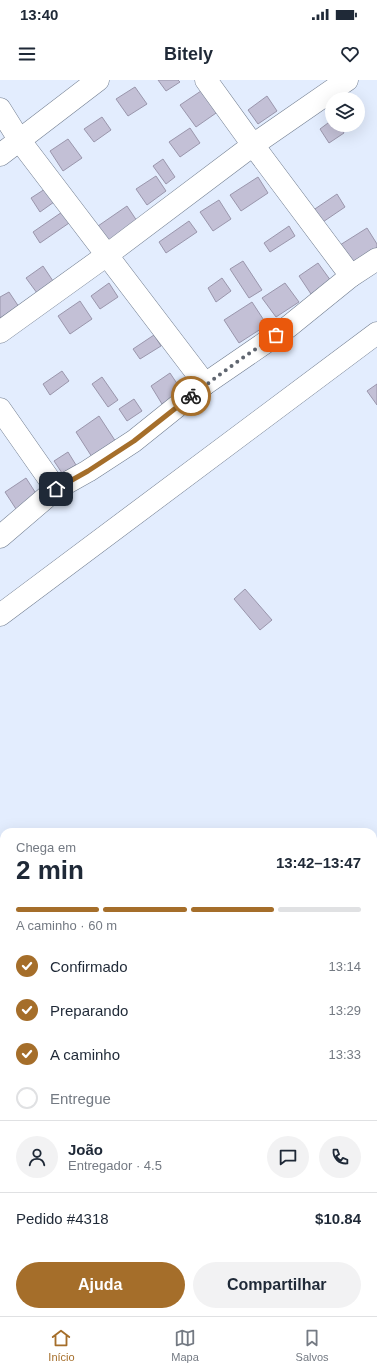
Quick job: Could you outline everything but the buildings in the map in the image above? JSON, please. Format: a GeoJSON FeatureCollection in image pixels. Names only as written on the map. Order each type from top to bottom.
{"type":"FeatureCollection","features":[{"type":"Feature","properties":{"kind":"street"},"geometry":{"type":"LineString","coordinates":[[0,155],[98,80]]}},
{"type":"Feature","properties":{"kind":"street"},"geometry":{"type":"LineString","coordinates":[[206,80],[253,146],[351,276]]}},
{"type":"Feature","properties":{"kind":"street"},"geometry":{"type":"LineString","coordinates":[[0,332],[107,255],[253,146],[347,80]]}},
{"type":"Feature","properties":{"kind":"street"},"geometry":{"type":"LineString","coordinates":[[0,109],[20,140],[206,384]]}},
{"type":"Feature","properties":{"kind":"street"},"geometry":{"type":"LineString","coordinates":[[0,537],[56,489],[88,471],[134,441],[206,384],[288,327],[351,276],[377,259]]}},
{"type":"Feature","properties":{"kind":"street"},"geometry":{"type":"LineString","coordinates":[[0,615],[377,334]]}},
{"type":"Feature","properties":{"kind":"street"},"geometry":{"type":"LineString","coordinates":[[0,409],[56,489]]}},
{"type":"Feature","properties":{"kind":"way so far"},"geometry":{"type":"LineString","coordinates":[[191,396],[276,335]]}},
{"type":"Feature","properties":{"kind":"route"},"geometry":{"type":"LineString","coordinates":[[56,489],[88,471],[134,441],[191,396]]}}]}
